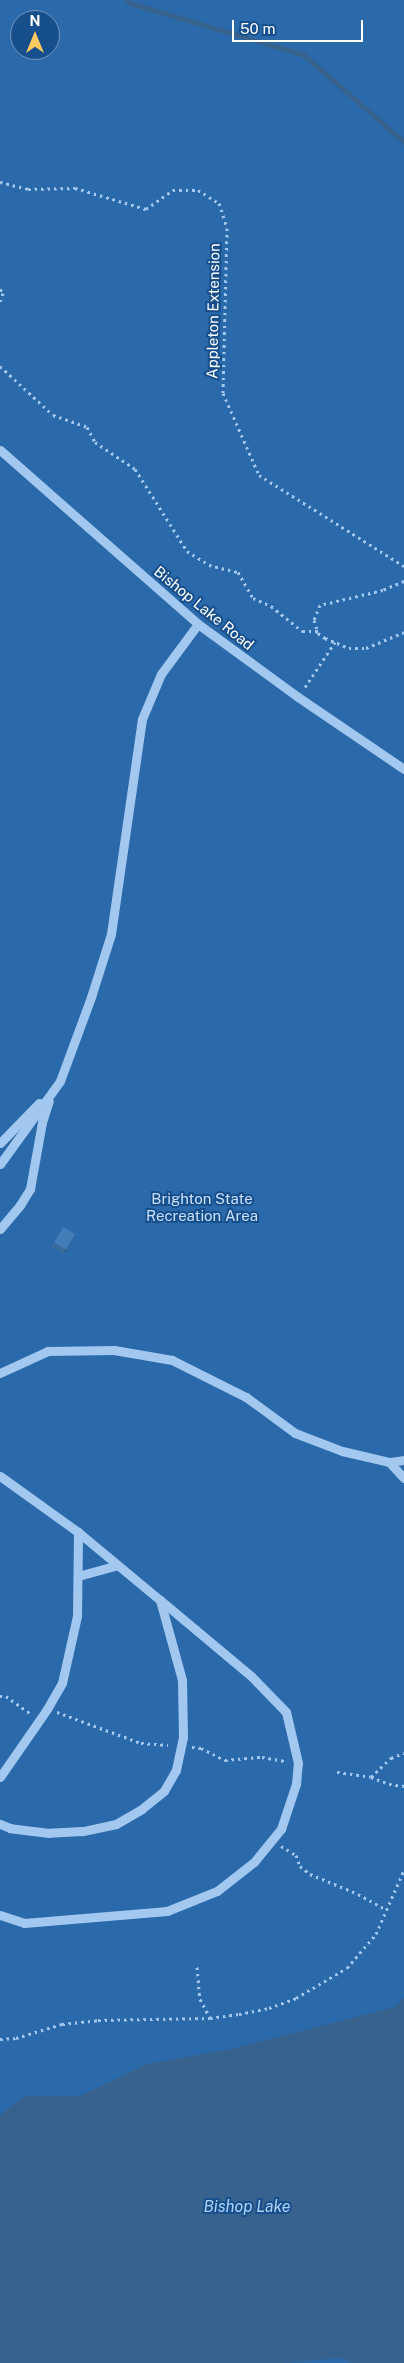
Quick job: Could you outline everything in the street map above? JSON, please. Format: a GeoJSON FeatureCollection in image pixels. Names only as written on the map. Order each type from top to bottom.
{"type":"FeatureCollection","features":[{"type":"Feature","properties":{"kind":"street","name":"Bishop Lake Road"},"geometry":{"type":"LineString","coordinates":[[0,450],[198,624],[298,697],[404,769]]}},
{"type":"Feature","properties":{"kind":"street"},"geometry":{"type":"LineString","coordinates":[[0,1229],[20,1205],[30,1189],[35,1172],[42,1122],[48,1103],[60,1081],[91,997],[111,934],[142,719],[161,674],[198,624]]}},
{"type":"Feature","properties":{"kind":"street"},"geometry":{"type":"LineString","coordinates":[[0,1143],[60,1081]]}},
{"type":"Feature","properties":{"kind":"street"},"geometry":{"type":"LineString","coordinates":[[0,1164],[60,1081]]}},
{"type":"Feature","properties":{"kind":"street"},"geometry":{"type":"LineString","coordinates":[[0,1373],[48,1351],[114,1350],[172,1360],[246,1397],[295,1433],[342,1451],[389,1462],[404,1460]]}},
{"type":"Feature","properties":{"kind":"street"},"geometry":{"type":"LineString","coordinates":[[389,1462],[404,1478]]}},
{"type":"Feature","properties":{"kind":"street"},"geometry":{"type":"LineString","coordinates":[[0,1476],[78,1532],[251,1676],[286,1712],[298,1763],[296,1784],[281,1829],[254,1862],[217,1891],[167,1911],[24,1923],[0,1915]]}},
{"type":"Feature","properties":{"kind":"street"},"geometry":{"type":"LineString","coordinates":[[0,1777],[62,1682],[78,1616],[78,1532]]}},
{"type":"Feature","properties":{"kind":"street"},"geometry":{"type":"LineString","coordinates":[[78,1576],[118,1565]]}},
{"type":"Feature","properties":{"kind":"street"},"geometry":{"type":"LineString","coordinates":[[0,1824],[10,1828],[49,1834],[91,1830],[116,1824],[142,1809],[164,1790],[176,1770],[182,1746],[182,1680],[160,1600]]}},
{"type":"Feature","properties":{"kind":"path","name":"Appleton Extension"},"geometry":{"type":"LineString","coordinates":[[0,182],[28,188],[75,188],[146,209],[173,190],[198,190],[219,203],[226,228],[223,394],[259,475],[404,566]]}},
{"type":"Feature","properties":{"kind":"path"},"geometry":{"type":"LineString","coordinates":[[0,289],[3,293],[0,302]]}},
{"type":"Feature","properties":{"kind":"path"},"geometry":{"type":"LineString","coordinates":[[0,366],[53,414],[87,427],[95,442],[135,469],[188,551],[210,565],[238,572],[253,598],[271,606],[302,630],[318,631]]}},
{"type":"Feature","properties":{"kind":"path"},"geometry":{"type":"LineString","coordinates":[[404,581],[383,590],[320,605],[314,620],[318,631],[325,638],[350,648],[366,648],[404,632]]}},
{"type":"Feature","properties":{"kind":"path"},"geometry":{"type":"LineString","coordinates":[[298,697],[314,676],[335,642]]}},
{"type":"Feature","properties":{"kind":"path"},"geometry":{"type":"LineString","coordinates":[[0,1696],[6,1696],[38,1720]]}},
{"type":"Feature","properties":{"kind":"path"},"geometry":{"type":"LineString","coordinates":[[371,1777],[391,1758],[404,1753]]}},
{"type":"Feature","properties":{"kind":"path"},"geometry":{"type":"LineString","coordinates":[[337,1772],[371,1777],[390,1784],[404,1786]]}},
{"type":"Feature","properties":{"kind":"path"},"geometry":{"type":"LineString","coordinates":[[272,1840],[296,1855],[300,1866],[310,1874],[351,1891],[385,1909]]}},
{"type":"Feature","properties":{"kind":"path"},"geometry":{"type":"LineString","coordinates":[[0,2039],[16,2038],[62,2024],[98,2020],[210,2018],[269,2008],[296,1998],[347,1968],[376,1934],[385,1909],[404,1870]]}},
{"type":"Feature","properties":{"kind":"path"},"geometry":{"type":"LineString","coordinates":[[197,1968],[200,1999],[210,2018]]}},
{"type":"Feature","properties":{"kind":"green space","name":"Brighton State Recreation Area"},"geometry":{"type":"Polygon","coordinates":[[[0,0],[404,0],[404,2363],[0,2363],[0,0]]]}},
{"type":"Feature","properties":{"kind":"water","name":"Bishop Lake"},"geometry":{"type":"Polygon","coordinates":[[[404,1998],[404,2363],[353,2363],[340,2358],[284,2363],[0,2363],[0,2115],[25,2096],[80,2096],[147,2064],[231,2049],[395,2007],[404,1998]]]}},
{"type":"Feature","properties":{"kind":"building"},"geometry":{"type":"Polygon","coordinates":[[[63,1227],[75,1234],[66,1250],[54,1243],[63,1227]]]}},
{"type":"Feature","properties":{"kind":"waterway"},"geometry":{"type":"LineString","coordinates":[[127,0],[130,3],[304,55],[404,142]]}}]}
